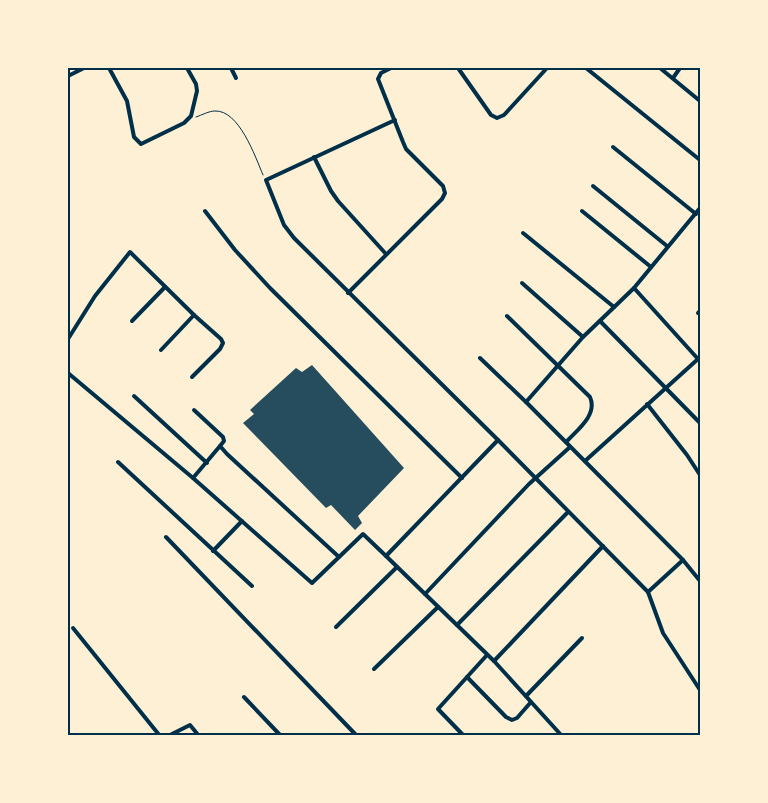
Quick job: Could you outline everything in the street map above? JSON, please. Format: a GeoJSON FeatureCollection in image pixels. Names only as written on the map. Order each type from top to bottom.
{"type":"FeatureCollection","features":[{"type":"Feature","properties":{"kind":"street"},"geometry":{"type":"LineString","coordinates":[[68,76],[84,68]]}},
{"type":"Feature","properties":{"kind":"street"},"geometry":{"type":"LineString","coordinates":[[109,68],[127,101],[133,132],[138,142],[144,143],[189,120],[194,111],[197,91],[196,84],[187,68]]}},
{"type":"Feature","properties":{"kind":"street"},"geometry":{"type":"LineString","coordinates":[[230,68],[236,78]]}},
{"type":"Feature","properties":{"kind":"street"},"geometry":{"type":"LineString","coordinates":[[348,292],[442,199],[445,193],[443,186],[406,149],[378,80],[381,73],[391,68]]}},
{"type":"Feature","properties":{"kind":"street"},"geometry":{"type":"LineString","coordinates":[[458,68],[491,115],[497,118],[504,115],[547,68]]}},
{"type":"Feature","properties":{"kind":"street"},"geometry":{"type":"LineString","coordinates":[[586,68],[700,160]]}},
{"type":"Feature","properties":{"kind":"street"},"geometry":{"type":"LineString","coordinates":[[660,68],[700,101]]}},
{"type":"Feature","properties":{"kind":"street"},"geometry":{"type":"LineString","coordinates":[[673,78],[680,68]]}},
{"type":"Feature","properties":{"kind":"street"},"geometry":{"type":"LineString","coordinates":[[395,120],[266,180],[284,225],[294,238],[648,592],[663,633],[700,690]]}},
{"type":"Feature","properties":{"kind":"street"},"geometry":{"type":"LineString","coordinates":[[613,147],[696,214]]}},
{"type":"Feature","properties":{"kind":"street"},"geometry":{"type":"LineString","coordinates":[[314,157],[338,201],[386,254]]}},
{"type":"Feature","properties":{"kind":"street"},"geometry":{"type":"LineString","coordinates":[[593,186],[667,246]]}},
{"type":"Feature","properties":{"kind":"street"},"geometry":{"type":"LineString","coordinates":[[526,402],[583,337],[634,288],[700,208]]}},
{"type":"Feature","properties":{"kind":"street"},"geometry":{"type":"LineString","coordinates":[[205,211],[235,250],[270,288],[462,478]]}},
{"type":"Feature","properties":{"kind":"street"},"geometry":{"type":"LineString","coordinates":[[582,211],[651,266]]}},
{"type":"Feature","properties":{"kind":"street"},"geometry":{"type":"LineString","coordinates":[[523,232],[614,307]]}},
{"type":"Feature","properties":{"kind":"street"},"geometry":{"type":"LineString","coordinates":[[68,339],[95,296],[130,252],[221,339],[220,349],[192,377]]}},
{"type":"Feature","properties":{"kind":"street"},"geometry":{"type":"LineString","coordinates":[[522,283],[583,337]]}},
{"type":"Feature","properties":{"kind":"street"},"geometry":{"type":"LineString","coordinates":[[132,321],[165,287]]}},
{"type":"Feature","properties":{"kind":"street"},"geometry":{"type":"LineString","coordinates":[[585,461],[666,387],[699,360],[634,288]]}},
{"type":"Feature","properties":{"kind":"street"},"geometry":{"type":"LineString","coordinates":[[161,350],[194,315]]}},
{"type":"Feature","properties":{"kind":"street"},"geometry":{"type":"LineString","coordinates":[[507,316],[558,364],[587,393],[592,401],[589,416],[566,442]]}},
{"type":"Feature","properties":{"kind":"street"},"geometry":{"type":"LineString","coordinates":[[600,321],[700,423]]}},
{"type":"Feature","properties":{"kind":"street"},"geometry":{"type":"LineString","coordinates":[[480,358],[683,560],[700,581]]}},
{"type":"Feature","properties":{"kind":"street"},"geometry":{"type":"LineString","coordinates":[[68,373],[193,478],[312,583],[362,534],[494,661],[562,736]]}},
{"type":"Feature","properties":{"kind":"street"},"geometry":{"type":"LineString","coordinates":[[134,396],[207,463]]}},
{"type":"Feature","properties":{"kind":"street"},"geometry":{"type":"LineString","coordinates":[[647,404],[687,455],[700,475]]}},
{"type":"Feature","properties":{"kind":"street"},"geometry":{"type":"LineString","coordinates":[[193,478],[224,441],[223,437],[194,410]]}},
{"type":"Feature","properties":{"kind":"street"},"geometry":{"type":"LineString","coordinates":[[386,556],[498,440]]}},
{"type":"Feature","properties":{"kind":"street"},"geometry":{"type":"LineString","coordinates":[[220,446],[339,557]]}},
{"type":"Feature","properties":{"kind":"street"},"geometry":{"type":"LineString","coordinates":[[425,594],[535,478],[570,446]]}},
{"type":"Feature","properties":{"kind":"street"},"geometry":{"type":"LineString","coordinates":[[118,462],[252,586]]}},
{"type":"Feature","properties":{"kind":"street"},"geometry":{"type":"LineString","coordinates":[[457,625],[568,512]]}},
{"type":"Feature","properties":{"kind":"street"},"geometry":{"type":"LineString","coordinates":[[213,551],[242,521]]}},
{"type":"Feature","properties":{"kind":"street"},"geometry":{"type":"LineString","coordinates":[[166,538],[357,736]]}},
{"type":"Feature","properties":{"kind":"street"},"geometry":{"type":"LineString","coordinates":[[494,661],[603,546]]}},
{"type":"Feature","properties":{"kind":"street"},"geometry":{"type":"LineString","coordinates":[[648,592],[683,560]]}},
{"type":"Feature","properties":{"kind":"street"},"geometry":{"type":"LineString","coordinates":[[336,627],[397,567]]}},
{"type":"Feature","properties":{"kind":"street"},"geometry":{"type":"LineString","coordinates":[[374,669],[438,606]]}},
{"type":"Feature","properties":{"kind":"street"},"geometry":{"type":"LineString","coordinates":[[73,628],[160,736]]}},
{"type":"Feature","properties":{"kind":"street"},"geometry":{"type":"LineString","coordinates":[[526,696],[582,638]]}},
{"type":"Feature","properties":{"kind":"street"},"geometry":{"type":"LineString","coordinates":[[464,736],[438,709],[487,655]]}},
{"type":"Feature","properties":{"kind":"street"},"geometry":{"type":"LineString","coordinates":[[466,677],[506,717],[512,720],[523,713],[532,702]]}},
{"type":"Feature","properties":{"kind":"street"},"geometry":{"type":"LineString","coordinates":[[244,697],[281,736]]}},
{"type":"Feature","properties":{"kind":"street"},"geometry":{"type":"LineString","coordinates":[[168,736],[190,725],[200,736]]}},
{"type":"Feature","properties":{"kind":"path"},"geometry":{"type":"LineString","coordinates":[[189,120],[215,111],[230,116],[246,138],[266,180]]}},
{"type":"Feature","properties":{"kind":"building"},"geometry":{"type":"Polygon","coordinates":[[[312,365],[404,468],[358,516],[362,523],[355,530],[331,505],[326,508],[243,423],[254,414],[250,410],[296,368],[302,372],[312,365]]]}}]}
